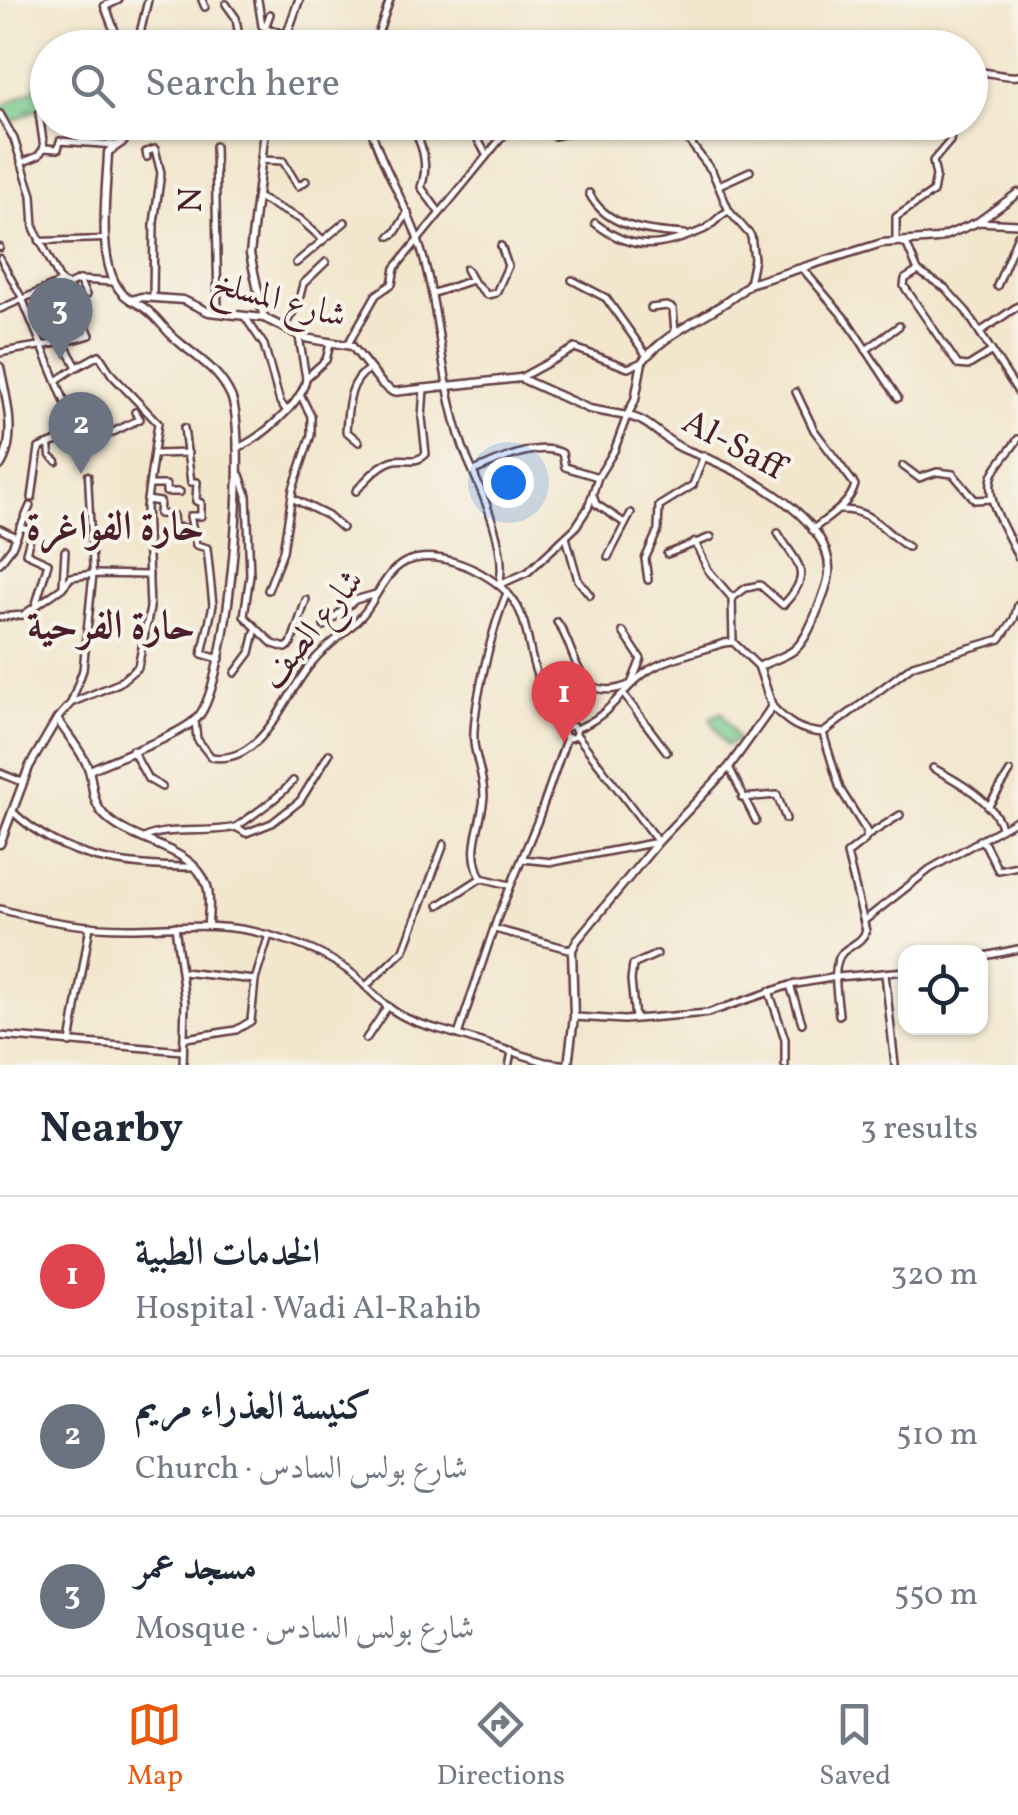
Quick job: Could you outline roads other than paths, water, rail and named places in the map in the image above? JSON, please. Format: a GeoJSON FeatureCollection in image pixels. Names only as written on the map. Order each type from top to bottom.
{"type":"FeatureCollection","features":[{"type":"Feature","properties":{"kind":"street"},"geometry":{"type":"LineString","coordinates":[[114,30],[105,6],[118,0]]}},
{"type":"Feature","properties":{"kind":"street"},"geometry":{"type":"LineString","coordinates":[[143,30],[148,0]]}},
{"type":"Feature","properties":{"kind":"street"},"geometry":{"type":"LineString","coordinates":[[258,0],[261,21],[271,30]]}},
{"type":"Feature","properties":{"kind":"street"},"geometry":{"type":"LineString","coordinates":[[288,30],[300,0]]}},
{"type":"Feature","properties":{"kind":"street"},"geometry":{"type":"LineString","coordinates":[[380,30],[390,0]]}},
{"type":"Feature","properties":{"kind":"street"},"geometry":{"type":"LineString","coordinates":[[226,4],[236,18],[237,30]]}},
{"type":"Feature","properties":{"kind":"street"},"geometry":{"type":"LineString","coordinates":[[265,28],[270,14]]}},
{"type":"Feature","properties":{"kind":"street"},"geometry":{"type":"LineString","coordinates":[[988,74],[1000,78],[1018,76]]}},
{"type":"Feature","properties":{"kind":"street"},"geometry":{"type":"LineString","coordinates":[[0,114],[32,195],[31,219],[39,241],[60,282],[68,285],[91,333],[49,346],[40,344],[0,353]]}},
{"type":"Feature","properties":{"kind":"street"},"geometry":{"type":"LineString","coordinates":[[22,163],[38,156],[44,148],[43,140]]}},
{"type":"Feature","properties":{"kind":"street"},"geometry":{"type":"LineString","coordinates":[[90,770],[184,728],[203,711],[220,659],[231,570],[237,463],[236,410],[218,371],[180,343],[114,282],[103,198],[108,152],[124,140]]}},
{"type":"Feature","properties":{"kind":"street"},"geometry":{"type":"LineString","coordinates":[[264,140],[250,254],[264,318]]}},
{"type":"Feature","properties":{"kind":"street"},"geometry":{"type":"LineString","coordinates":[[377,140],[408,212],[434,293],[448,384],[464,449],[494,530],[502,577],[499,585]]}},
{"type":"Feature","properties":{"kind":"street"},"geometry":{"type":"LineString","coordinates":[[419,140],[424,156],[422,187],[439,212]]}},
{"type":"Feature","properties":{"kind":"street"},"geometry":{"type":"LineString","coordinates":[[478,140],[486,154]]}},
{"type":"Feature","properties":{"kind":"street"},"geometry":{"type":"LineString","coordinates":[[348,344],[376,296],[392,284],[395,268],[499,140]]}},
{"type":"Feature","properties":{"kind":"street"},"geometry":{"type":"LineString","coordinates":[[688,140],[719,186],[730,211],[753,240],[754,268],[749,284]]}},
{"type":"Feature","properties":{"kind":"street"},"geometry":{"type":"LineString","coordinates":[[950,140],[933,160],[936,176],[932,192],[896,217],[898,241],[910,252],[918,271],[952,293],[1018,392]]}},
{"type":"Feature","properties":{"kind":"street"},"geometry":{"type":"LineString","coordinates":[[44,148],[58,149],[60,141],[116,145]]}},
{"type":"Feature","properties":{"kind":"street","name":"N"},"geometry":{"type":"LineString","coordinates":[[216,146],[218,314]]}},
{"type":"Feature","properties":{"kind":"street"},"geometry":{"type":"LineString","coordinates":[[147,157],[146,152],[155,149],[161,173],[154,223],[153,298]]}},
{"type":"Feature","properties":{"kind":"street"},"geometry":{"type":"LineString","coordinates":[[262,160],[283,161],[298,186],[306,181]]}},
{"type":"Feature","properties":{"kind":"street"},"geometry":{"type":"LineString","coordinates":[[719,186],[750,171]]}},
{"type":"Feature","properties":{"kind":"street"},"geometry":{"type":"LineString","coordinates":[[589,193],[612,220],[646,230],[688,234]]}},
{"type":"Feature","properties":{"kind":"street"},"geometry":{"type":"LineString","coordinates":[[520,378],[575,348],[628,368],[749,284],[860,248],[936,239],[978,222],[1018,193]]}},
{"type":"Feature","properties":{"kind":"street"},"geometry":{"type":"LineString","coordinates":[[257,196],[300,219],[322,238]]}},
{"type":"Feature","properties":{"kind":"street"},"geometry":{"type":"LineString","coordinates":[[595,224],[622,242],[666,244],[706,229],[730,211]]}},
{"type":"Feature","properties":{"kind":"street"},"geometry":{"type":"LineString","coordinates":[[390,236],[408,212]]}},
{"type":"Feature","properties":{"kind":"street"},"geometry":{"type":"LineString","coordinates":[[296,263],[344,222]]}},
{"type":"Feature","properties":{"kind":"street"},"geometry":{"type":"LineString","coordinates":[[978,222],[1018,224]]}},
{"type":"Feature","properties":{"kind":"street"},"geometry":{"type":"LineString","coordinates":[[997,286],[1018,235]]}},
{"type":"Feature","properties":{"kind":"street"},"geometry":{"type":"LineString","coordinates":[[39,241],[106,239]]}},
{"type":"Feature","properties":{"kind":"street"},"geometry":{"type":"LineString","coordinates":[[910,252],[918,239]]}},
{"type":"Feature","properties":{"kind":"street"},"geometry":{"type":"LineString","coordinates":[[466,269],[487,294],[496,292],[508,266],[500,246]]}},
{"type":"Feature","properties":{"kind":"street"},"geometry":{"type":"LineString","coordinates":[[0,258],[22,298],[83,450]]}},
{"type":"Feature","properties":{"kind":"street"},"geometry":{"type":"LineString","coordinates":[[284,326],[298,304],[303,284],[326,262]]}},
{"type":"Feature","properties":{"kind":"street"},"geometry":{"type":"LineString","coordinates":[[802,268],[848,322],[898,398]]}},
{"type":"Feature","properties":{"kind":"street"},"geometry":{"type":"LineString","coordinates":[[918,271],[905,279],[904,286],[958,365],[968,366],[992,351]]}},
{"type":"Feature","properties":{"kind":"street"},"geometry":{"type":"LineString","coordinates":[[68,285],[79,280],[114,282]]}},
{"type":"Feature","properties":{"kind":"street"},"geometry":{"type":"LineString","coordinates":[[79,280],[86,294]]}},
{"type":"Feature","properties":{"kind":"street"},"geometry":{"type":"LineString","coordinates":[[434,293],[472,280]]}},
{"type":"Feature","properties":{"kind":"street"},"geometry":{"type":"LineString","coordinates":[[499,585],[528,572],[566,536],[588,508],[598,477],[614,451],[635,400],[645,359],[606,298],[572,280]]}},
{"type":"Feature","properties":{"kind":"street"},"geometry":{"type":"LineString","coordinates":[[0,310],[60,282]]}},
{"type":"Feature","properties":{"kind":"street","name":"شارع المسلخ"},"geometry":{"type":"LineString","coordinates":[[130,300],[183,300],[218,314],[264,318],[330,344],[348,344],[356,348],[393,392],[520,378],[589,409],[627,416]]}},
{"type":"Feature","properties":{"kind":"street"},"geometry":{"type":"LineString","coordinates":[[980,332],[1018,306]]}},
{"type":"Feature","properties":{"kind":"street"},"geometry":{"type":"LineString","coordinates":[[651,308],[673,309],[674,335]]}},
{"type":"Feature","properties":{"kind":"street"},"geometry":{"type":"LineString","coordinates":[[245,317],[264,345],[286,411]]}},
{"type":"Feature","properties":{"kind":"street"},"geometry":{"type":"LineString","coordinates":[[866,350],[899,326]]}},
{"type":"Feature","properties":{"kind":"street"},"geometry":{"type":"LineString","coordinates":[[236,448],[258,438],[305,389],[299,335]]}},
{"type":"Feature","properties":{"kind":"street"},"geometry":{"type":"LineString","coordinates":[[63,342],[77,367]]}},
{"type":"Feature","properties":{"kind":"street"},"geometry":{"type":"LineString","coordinates":[[306,378],[326,360],[330,344]]}},
{"type":"Feature","properties":{"kind":"street"},"geometry":{"type":"LineString","coordinates":[[56,382],[99,355],[112,375],[158,423],[147,500],[150,608],[138,668],[118,684],[71,703]]}},
{"type":"Feature","properties":{"kind":"street"},"geometry":{"type":"LineString","coordinates":[[0,367],[9,434],[8,452],[0,466]]}},
{"type":"Feature","properties":{"kind":"street"},"geometry":{"type":"LineString","coordinates":[[359,442],[346,430],[349,404],[354,381],[370,368]]}},
{"type":"Feature","properties":{"kind":"street"},"geometry":{"type":"LineString","coordinates":[[356,491],[386,463],[416,461],[426,454],[424,388]]}},
{"type":"Feature","properties":{"kind":"street"},"geometry":{"type":"LineString","coordinates":[[796,392],[819,437],[853,480],[854,492],[812,530]]}},
{"type":"Feature","properties":{"kind":"street"},"geometry":{"type":"LineString","coordinates":[[268,590],[283,551],[292,498],[311,435],[311,416],[300,394]]}},
{"type":"Feature","properties":{"kind":"street"},"geometry":{"type":"LineString","coordinates":[[0,562],[31,502],[40,448],[100,423],[103,432],[107,430],[109,434],[140,419],[135,412]]}},
{"type":"Feature","properties":{"kind":"street","name":"Al-Saff"},"geometry":{"type":"LineString","coordinates":[[627,416],[678,447],[704,455],[768,491],[797,512],[812,530],[828,564],[829,575],[820,603],[797,647],[759,667]]}},
{"type":"Feature","properties":{"kind":"street"},"geometry":{"type":"LineString","coordinates":[[184,428],[191,482],[197,482],[196,501],[201,503],[202,516],[190,516],[196,545],[207,548],[213,605],[202,654],[220,659]]}},
{"type":"Feature","properties":{"kind":"street"},"geometry":{"type":"LineString","coordinates":[[1018,439],[990,484],[992,499],[1018,557]]}},
{"type":"Feature","properties":{"kind":"street"},"geometry":{"type":"LineString","coordinates":[[49,444],[50,456],[57,462]]}},
{"type":"Feature","properties":{"kind":"street"},"geometry":{"type":"LineString","coordinates":[[474,471],[510,455],[553,449],[562,453],[565,467],[598,477]]}},
{"type":"Feature","properties":{"kind":"street"},"geometry":{"type":"LineString","coordinates":[[156,453],[188,453]]}},
{"type":"Feature","properties":{"kind":"street"},"geometry":{"type":"LineString","coordinates":[[648,580],[644,559],[658,530],[659,506],[693,485],[704,455]]}},
{"type":"Feature","properties":{"kind":"street"},"geometry":{"type":"LineString","coordinates":[[237,463],[247,495],[250,576],[244,616],[272,644],[286,648],[291,644],[306,600]]}},
{"type":"Feature","properties":{"kind":"street"},"geometry":{"type":"LineString","coordinates":[[904,466],[919,478],[938,472],[953,474],[975,500],[992,499]]}},
{"type":"Feature","properties":{"kind":"street"},"geometry":{"type":"LineString","coordinates":[[0,844],[29,767],[71,703],[83,670],[93,574],[88,475]]}},
{"type":"Feature","properties":{"kind":"street"},"geometry":{"type":"LineString","coordinates":[[149,488],[166,485],[166,492],[180,492]]}},
{"type":"Feature","properties":{"kind":"street"},"geometry":{"type":"LineString","coordinates":[[593,493],[596,504],[623,522]]}},
{"type":"Feature","properties":{"kind":"street"},"geometry":{"type":"LineString","coordinates":[[292,498],[328,516],[342,528]]}},
{"type":"Feature","properties":{"kind":"street"},"geometry":{"type":"LineString","coordinates":[[147,500],[160,502],[159,514],[173,514],[174,526],[193,528]]}},
{"type":"Feature","properties":{"kind":"street"},"geometry":{"type":"LineString","coordinates":[[588,508],[596,504]]}},
{"type":"Feature","properties":{"kind":"street"},"geometry":{"type":"LineString","coordinates":[[837,510],[854,510],[874,518],[908,547]]}},
{"type":"Feature","properties":{"kind":"street"},"geometry":{"type":"LineString","coordinates":[[608,558],[630,513]]}},
{"type":"Feature","properties":{"kind":"street"},"geometry":{"type":"LineString","coordinates":[[20,527],[32,531],[26,554],[48,562],[35,607]]}},
{"type":"Feature","properties":{"kind":"street"},"geometry":{"type":"LineString","coordinates":[[0,529],[16,537]]}},
{"type":"Feature","properties":{"kind":"street"},"geometry":{"type":"LineString","coordinates":[[732,598],[746,588],[760,585],[783,605],[796,590],[800,568],[778,533]]}},
{"type":"Feature","properties":{"kind":"street"},"geometry":{"type":"LineString","coordinates":[[566,536],[578,580],[590,595]]}},
{"type":"Feature","properties":{"kind":"street"},"geometry":{"type":"LineString","coordinates":[[667,554],[712,537]]}},
{"type":"Feature","properties":{"kind":"street"},"geometry":{"type":"LineString","coordinates":[[695,542],[708,570],[732,598],[733,642],[759,667],[772,706],[793,726],[806,732],[823,733],[913,665],[1000,639],[1014,619],[1018,605]]}},
{"type":"Feature","properties":{"kind":"street"},"geometry":{"type":"LineString","coordinates":[[62,588],[65,551]]}},
{"type":"Feature","properties":{"kind":"street","name":"شارع الصف"},"geometry":{"type":"LineString","coordinates":[[196,739],[217,758],[252,748],[314,660],[356,622],[397,567],[415,557],[429,556],[455,563],[499,585]]}},
{"type":"Feature","properties":{"kind":"street"},"geometry":{"type":"LineString","coordinates":[[0,616],[16,618],[71,578],[93,574],[149,575]]}},
{"type":"Feature","properties":{"kind":"street"},"geometry":{"type":"LineString","coordinates":[[499,585],[523,620],[536,673],[573,730],[658,842]]}},
{"type":"Feature","properties":{"kind":"street"},"geometry":{"type":"LineString","coordinates":[[481,878],[473,856],[473,836],[484,794],[474,742],[475,719],[484,670],[507,592]]}},
{"type":"Feature","properties":{"kind":"street"},"geometry":{"type":"LineString","coordinates":[[324,626],[356,600],[376,594]]}},
{"type":"Feature","properties":{"kind":"street"},"geometry":{"type":"LineString","coordinates":[[556,622],[564,632],[568,650],[591,685],[617,689],[650,670],[733,642]]}},
{"type":"Feature","properties":{"kind":"street"},"geometry":{"type":"LineString","coordinates":[[235,673],[250,653],[256,630]]}},
{"type":"Feature","properties":{"kind":"street"},"geometry":{"type":"LineString","coordinates":[[458,1034],[567,737],[599,717],[631,684],[641,659],[623,632]]}},
{"type":"Feature","properties":{"kind":"street"},"geometry":{"type":"LineString","coordinates":[[624,694],[668,752]]}},
{"type":"Feature","properties":{"kind":"street"},"geometry":{"type":"LineString","coordinates":[[0,909],[46,923],[126,928],[208,924],[269,935],[314,950],[415,1022],[512,1050],[544,1064],[568,1065],[574,1018],[572,950],[577,940],[658,842],[729,768],[772,706]]}},
{"type":"Feature","properties":{"kind":"street"},"geometry":{"type":"LineString","coordinates":[[58,719],[90,770],[91,792],[101,812],[118,827],[194,867],[206,882],[208,924]]}},
{"type":"Feature","properties":{"kind":"street"},"geometry":{"type":"LineString","coordinates":[[195,721],[196,739]]}},
{"type":"Feature","properties":{"kind":"street"},"geometry":{"type":"LineString","coordinates":[[184,728],[196,739]]}},
{"type":"Feature","properties":{"kind":"street"},"geometry":{"type":"LineString","coordinates":[[823,733],[840,789],[867,836]]}},
{"type":"Feature","properties":{"kind":"street"},"geometry":{"type":"LineString","coordinates":[[132,750],[148,778],[162,787]]}},
{"type":"Feature","properties":{"kind":"street"},"geometry":{"type":"LineString","coordinates":[[236,828],[246,833],[260,828],[300,801],[329,754]]}},
{"type":"Feature","properties":{"kind":"street"},"geometry":{"type":"LineString","coordinates":[[729,768],[756,822]]}},
{"type":"Feature","properties":{"kind":"street"},"geometry":{"type":"LineString","coordinates":[[933,768],[1010,822]]}},
{"type":"Feature","properties":{"kind":"street"},"geometry":{"type":"LineString","coordinates":[[988,807],[1010,772]]}},
{"type":"Feature","properties":{"kind":"street"},"geometry":{"type":"LineString","coordinates":[[0,773],[22,782]]}},
{"type":"Feature","properties":{"kind":"street"},"geometry":{"type":"LineString","coordinates":[[143,839],[149,834],[236,828],[255,817],[263,804],[294,781]]}},
{"type":"Feature","properties":{"kind":"street"},"geometry":{"type":"LineString","coordinates":[[742,798],[777,795],[786,819]]}},
{"type":"Feature","properties":{"kind":"street"},"geometry":{"type":"LineString","coordinates":[[13,812],[59,845],[120,865],[194,867]]}},
{"type":"Feature","properties":{"kind":"street"},"geometry":{"type":"LineString","coordinates":[[839,1015],[836,964],[840,956],[863,939],[865,920],[848,854],[867,836],[900,816]]}},
{"type":"Feature","properties":{"kind":"street"},"geometry":{"type":"LineString","coordinates":[[999,817],[1002,827]]}},
{"type":"Feature","properties":{"kind":"street"},"geometry":{"type":"LineString","coordinates":[[865,920],[909,884],[1018,819]]}},
{"type":"Feature","properties":{"kind":"street"},"geometry":{"type":"LineString","coordinates":[[979,840],[998,870],[1018,866]]}},
{"type":"Feature","properties":{"kind":"street"},"geometry":{"type":"LineString","coordinates":[[522,859],[553,862],[658,842]]}},
{"type":"Feature","properties":{"kind":"street"},"geometry":{"type":"LineString","coordinates":[[366,986],[404,950],[444,844]]}},
{"type":"Feature","properties":{"kind":"street"},"geometry":{"type":"LineString","coordinates":[[438,905],[481,878],[510,885]]}},
{"type":"Feature","properties":{"kind":"street"},"geometry":{"type":"LineString","coordinates":[[70,1043],[90,926]]}},
{"type":"Feature","properties":{"kind":"street"},"geometry":{"type":"LineString","coordinates":[[175,926],[186,1038],[183,1065]]}},
{"type":"Feature","properties":{"kind":"street"},"geometry":{"type":"LineString","coordinates":[[494,929],[572,950]]}},
{"type":"Feature","properties":{"kind":"street"},"geometry":{"type":"LineString","coordinates":[[186,1038],[236,1030],[251,1021],[255,980],[269,935]]}},
{"type":"Feature","properties":{"kind":"street"},"geometry":{"type":"LineString","coordinates":[[988,956],[1018,949]]}},
{"type":"Feature","properties":{"kind":"street"},"geometry":{"type":"LineString","coordinates":[[635,1019],[631,980],[634,966],[657,954]]}},
{"type":"Feature","properties":{"kind":"street"},"geometry":{"type":"LineString","coordinates":[[182,972],[255,980]]}},
{"type":"Feature","properties":{"kind":"street"},"geometry":{"type":"LineString","coordinates":[[574,1018],[635,1019],[708,1013],[790,985],[837,976],[898,972]]}},
{"type":"Feature","properties":{"kind":"street"},"geometry":{"type":"LineString","coordinates":[[884,974],[895,1065]]}},
{"type":"Feature","properties":{"kind":"street"},"geometry":{"type":"LineString","coordinates":[[790,985],[802,1023]]}},
{"type":"Feature","properties":{"kind":"street"},"geometry":{"type":"LineString","coordinates":[[770,991],[785,1039],[785,1065]]}},
{"type":"Feature","properties":{"kind":"street"},"geometry":{"type":"LineString","coordinates":[[366,1039],[388,1006]]}},
{"type":"Feature","properties":{"kind":"street"},"geometry":{"type":"LineString","coordinates":[[0,1036],[183,1051]]}},
{"type":"Feature","properties":{"kind":"street"},"geometry":{"type":"LineString","coordinates":[[509,1065],[512,1050]]}},
{"type":"Feature","properties":{"kind":"place","name":"مسجد عمر"},"geometry":{"type":"Point","coordinates":[60,360]}},
{"type":"Feature","properties":{"kind":"place","name":"كنيسة العذراء مريم"},"geometry":{"type":"Point","coordinates":[81,474]}},
{"type":"Feature","properties":{"kind":"place","name":"الخدمات الطبية"},"geometry":{"type":"Point","coordinates":[564,743]}},
{"type":"Feature","properties":{"kind":"district","name":"حارة الفواغرة"},"geometry":{"type":"Point","coordinates":[115,529]}},
{"type":"Feature","properties":{"kind":"district","name":"حارة الفرحية"},"geometry":{"type":"Point","coordinates":[111,628]}}]}
